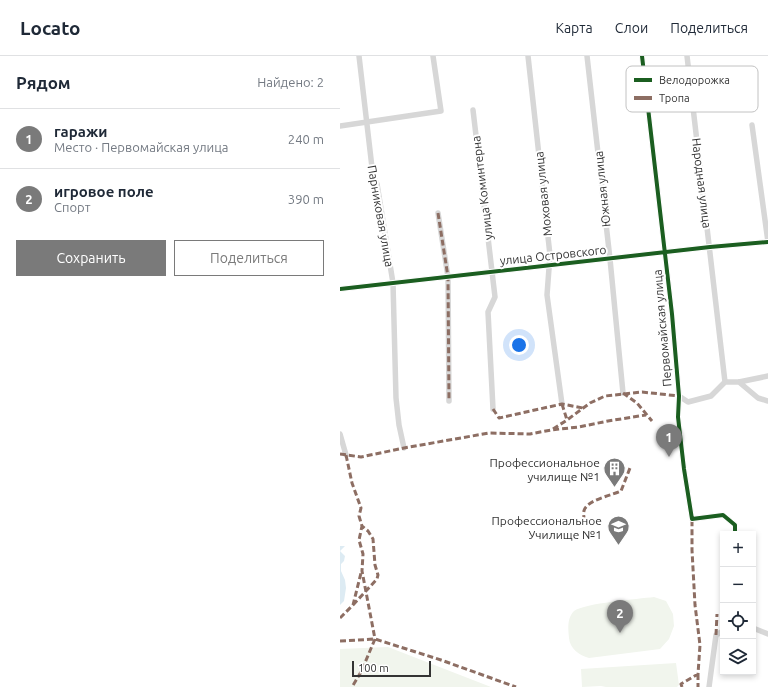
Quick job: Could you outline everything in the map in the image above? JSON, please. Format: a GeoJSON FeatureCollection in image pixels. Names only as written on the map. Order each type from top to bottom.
{"type":"FeatureCollection","features":[{"type":"Feature","properties":{"kind":"street","name":"Парниковая улица"},"geometry":{"type":"LineString","coordinates":[[359,56],[373,176],[377,184],[393,283],[396,398],[399,425],[404,448]]}},
{"type":"Feature","properties":{"kind":"street"},"geometry":{"type":"LineString","coordinates":[[340,126],[441,111],[433,56]]}},
{"type":"Feature","properties":{"kind":"street","name":"Моховая улица"},"geometry":{"type":"LineString","coordinates":[[528,56],[550,255],[547,295],[562,404]]}},
{"type":"Feature","properties":{"kind":"street","name":"Южная улица"},"geometry":{"type":"LineString","coordinates":[[587,56],[610,259],[623,394]]}},
{"type":"Feature","properties":{"kind":"street","name":"Первомайская улица"},"geometry":{"type":"LineString","coordinates":[[642,56],[643,66]]}},
{"type":"Feature","properties":{"kind":"street","name":"Народная улица"},"geometry":{"type":"LineString","coordinates":[[687,56],[688,66]]}},
{"type":"Feature","properties":{"kind":"street","name":"улица Коминтерна"},"geometry":{"type":"LineString","coordinates":[[473,110],[495,297],[488,312],[492,409]]}},
{"type":"Feature","properties":{"kind":"street","name":"Первомайская улица"},"geometry":{"type":"LineString","coordinates":[[649,112],[665,253],[679,396],[678,417],[692,519],[724,515],[735,525],[735,531]]}},
{"type":"Feature","properties":{"kind":"street","name":"Народная улица"},"geometry":{"type":"LineString","coordinates":[[694,112],[725,382]]}},
{"type":"Feature","properties":{"kind":"street"},"geometry":{"type":"LineString","coordinates":[[752,125],[768,242]]}},
{"type":"Feature","properties":{"kind":"street"},"geometry":{"type":"LineString","coordinates":[[438,213],[448,277],[449,401]]}},
{"type":"Feature","properties":{"kind":"street","name":"улица Островского"},"geometry":{"type":"LineString","coordinates":[[340,289],[710,247],[768,242]]}},
{"type":"Feature","properties":{"kind":"street"},"geometry":{"type":"LineString","coordinates":[[679,396],[688,402],[711,396],[725,382],[739,382],[768,376]]}},
{"type":"Feature","properties":{"kind":"street"},"geometry":{"type":"LineString","coordinates":[[739,382],[758,398],[768,402]]}},
{"type":"Feature","properties":{"kind":"street"},"geometry":{"type":"LineString","coordinates":[[340,434],[346,455]]}},
{"type":"Feature","properties":{"kind":"street"},"geometry":{"type":"LineString","coordinates":[[756,629],[768,634]]}},
{"type":"Feature","properties":{"kind":"street"},"geometry":{"type":"LineString","coordinates":[[709,687],[716,634],[720,632]]}},
{"type":"Feature","properties":{"kind":"shaded area"},"geometry":{"type":"Polygon","coordinates":[[[340,546],[345,546],[340,551],[340,546]]]}},
{"type":"Feature","properties":{"kind":"shaded area"},"geometry":{"type":"Polygon","coordinates":[[[340,551],[345,556],[344,561],[341,564],[341,571],[345,580],[346,588],[344,601],[340,605],[340,551]]]}},
{"type":"Feature","properties":{"kind":"shaded area"},"geometry":{"type":"Polygon","coordinates":[[[654,597],[666,601],[673,614],[674,626],[669,639],[660,649],[589,658],[579,653],[571,645],[568,624],[574,611],[580,608],[600,604],[654,597]]]}},
{"type":"Feature","properties":{"kind":"shaded area"},"geometry":{"type":"Polygon","coordinates":[[[388,647],[491,687],[340,687],[340,649],[388,647]]]}},
{"type":"Feature","properties":{"kind":"shaded area"},"geometry":{"type":"Polygon","coordinates":[[[676,663],[679,685],[677,687],[582,687],[581,669],[676,663]]]}},
{"type":"Feature","properties":{"kind":"marked path"},"geometry":{"type":"LineString","coordinates":[[438,213],[448,277],[449,401]]}},
{"type":"Feature","properties":{"kind":"marked path"},"geometry":{"type":"LineString","coordinates":[[553,429],[590,403],[605,396],[642,392],[679,396]]}},
{"type":"Feature","properties":{"kind":"marked path"},"geometry":{"type":"LineString","coordinates":[[623,393],[637,403],[652,421]]}},
{"type":"Feature","properties":{"kind":"marked path"},"geometry":{"type":"LineString","coordinates":[[562,404],[567,420]]}},
{"type":"Feature","properties":{"kind":"marked path"},"geometry":{"type":"LineString","coordinates":[[493,409],[499,418],[562,404],[583,408]]}},
{"type":"Feature","properties":{"kind":"marked path"},"geometry":{"type":"LineString","coordinates":[[340,454],[361,457],[489,433],[530,434],[646,415]]}},
{"type":"Feature","properties":{"kind":"marked path"},"geometry":{"type":"LineString","coordinates":[[346,455],[352,483],[361,508],[359,516],[362,526],[359,540],[363,554],[362,571],[375,639],[361,672],[352,687]]}},
{"type":"Feature","properties":{"kind":"marked path"},"geometry":{"type":"LineString","coordinates":[[585,521],[584,511],[586,507],[600,498],[621,491],[630,468]]}},
{"type":"Feature","properties":{"kind":"marked path"},"geometry":{"type":"LineString","coordinates":[[682,687],[681,684],[698,674],[700,645],[695,605],[692,519]]}},
{"type":"Feature","properties":{"kind":"marked path"},"geometry":{"type":"LineString","coordinates":[[353,605],[377,579],[378,575],[375,565],[373,539],[368,531],[362,526]]}},
{"type":"Feature","properties":{"kind":"marked path"},"geometry":{"type":"LineString","coordinates":[[340,618],[353,605],[361,573]]}},
{"type":"Feature","properties":{"kind":"marked path"},"geometry":{"type":"LineString","coordinates":[[716,635],[717,614]]}},
{"type":"Feature","properties":{"kind":"marked path"},"geometry":{"type":"LineString","coordinates":[[340,641],[375,639],[441,660],[516,687]]}},
{"type":"Feature","properties":{"kind":"marked path"},"geometry":{"type":"LineString","coordinates":[[698,674],[698,687]]}},
{"type":"Feature","properties":{"kind":"cycle path"},"geometry":{"type":"LineString","coordinates":[[642,56],[643,66]]}},
{"type":"Feature","properties":{"kind":"cycle path"},"geometry":{"type":"LineString","coordinates":[[649,112],[672,314],[679,396],[678,417],[692,519],[723,515],[735,525],[735,531]]}},
{"type":"Feature","properties":{"kind":"cycle path"},"geometry":{"type":"LineString","coordinates":[[340,289],[710,247],[768,242]]}},
{"type":"Feature","properties":{"kind":"place","name":"гаражи"},"geometry":{"type":"Point","coordinates":[669,457]}},
{"type":"Feature","properties":{"kind":"place","name":"Профессиональное училище №1"},"geometry":{"type":"Point","coordinates":[615,488]}},
{"type":"Feature","properties":{"kind":"place","name":"Профессиональное Училище №1"},"geometry":{"type":"Point","coordinates":[618,546]}},
{"type":"Feature","properties":{"kind":"place","name":"игровое поле"},"geometry":{"type":"Point","coordinates":[620,633]}}]}
